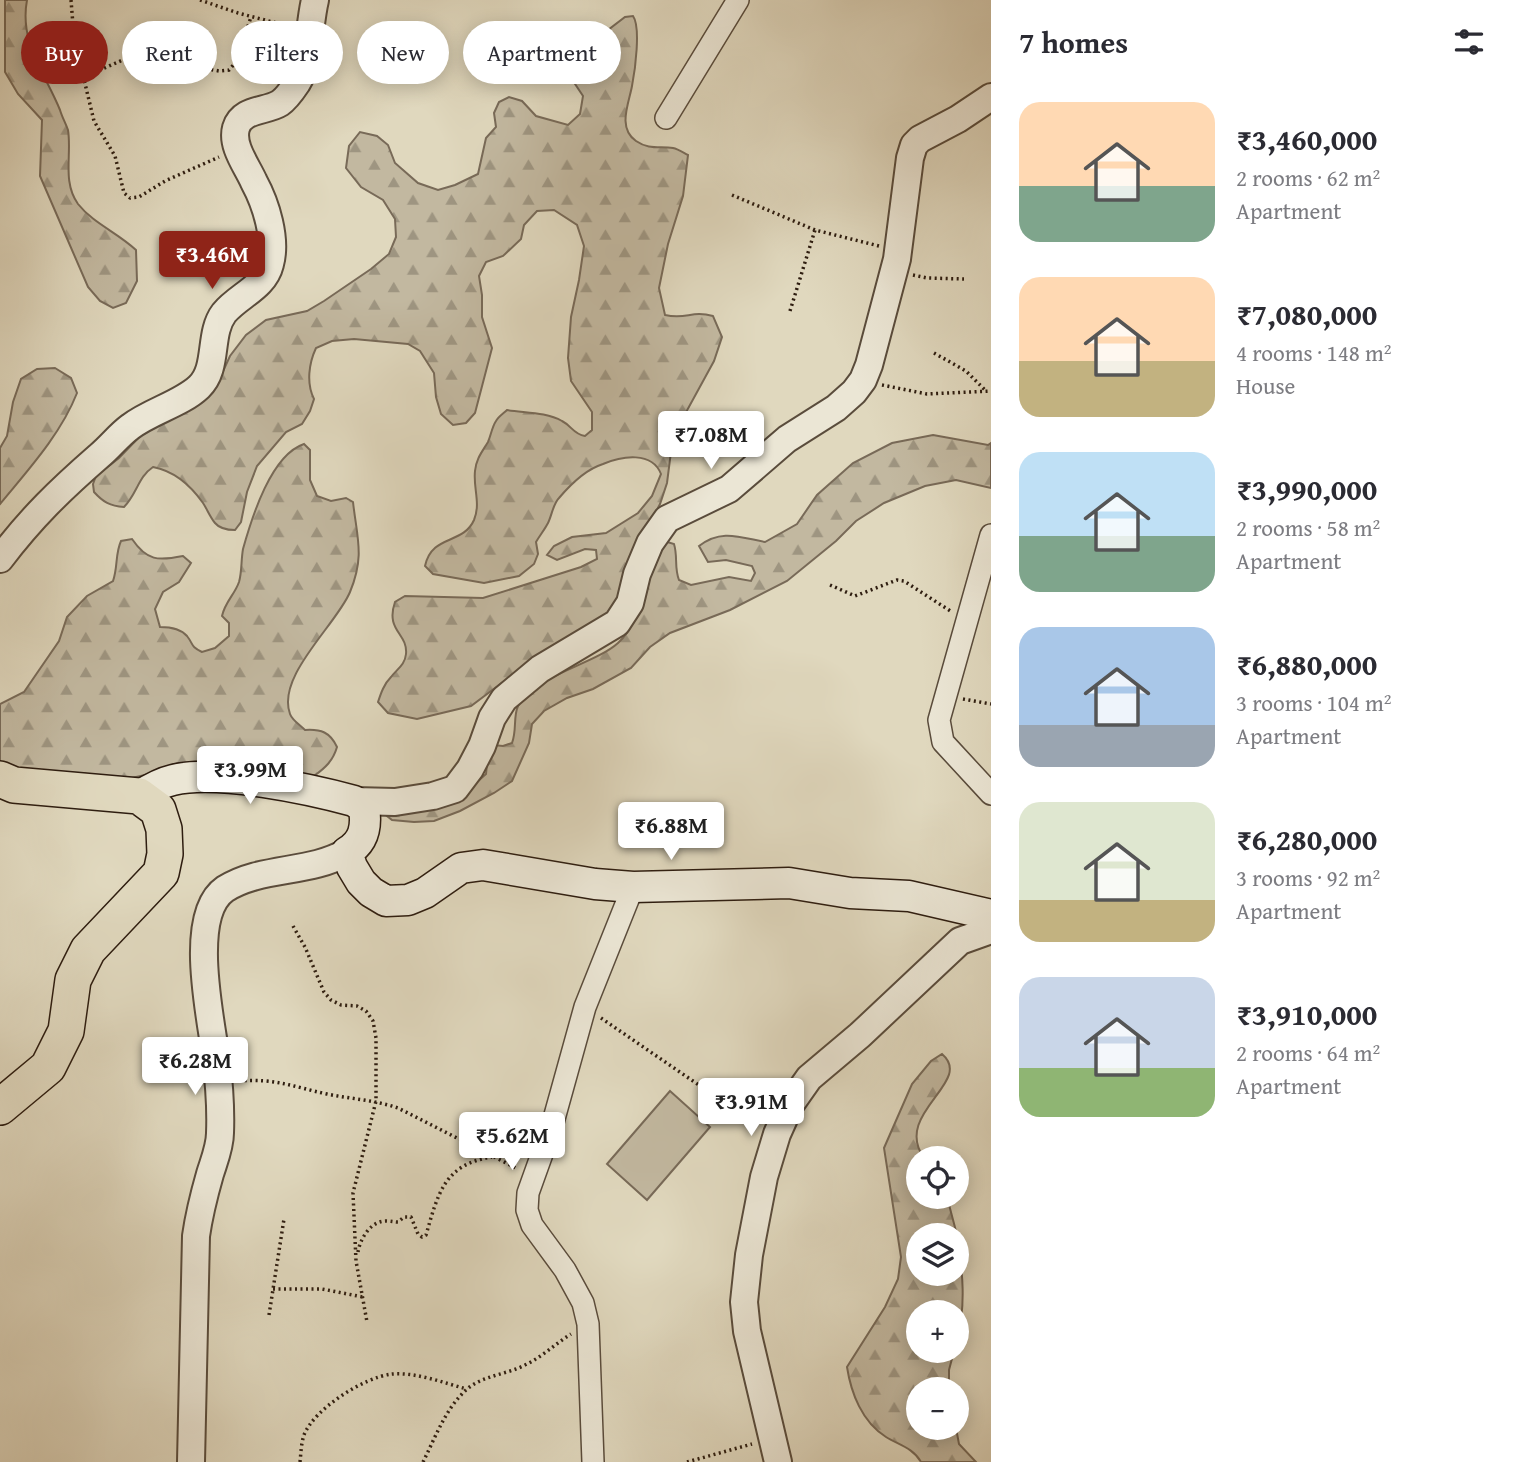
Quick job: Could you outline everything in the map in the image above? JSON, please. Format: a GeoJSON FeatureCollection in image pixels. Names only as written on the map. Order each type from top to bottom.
{"type":"FeatureCollection","features":[{"type":"Feature","properties":{"kind":"highway"},"geometry":{"type":"LineString","coordinates":[[0,779],[14,785],[139,796],[158,810],[164,829],[165,854],[161,873],[88,950],[73,980],[65,1031],[48,1068],[0,1107]]}},
{"type":"Feature","properties":{"kind":"main road"},"geometry":{"type":"LineString","coordinates":[[139,796],[175,779],[209,778],[258,781],[354,801],[364,808],[366,820],[363,835],[355,848],[347,852],[361,882],[386,901],[408,900],[425,893],[461,868],[483,865],[595,884],[633,887],[789,883],[849,893],[909,896],[991,915]]}},
{"type":"Feature","properties":{"kind":"street"},"geometry":{"type":"LineString","coordinates":[[312,21],[315,0]]}},
{"type":"Feature","properties":{"kind":"street"},"geometry":{"type":"LineString","coordinates":[[666,118],[738,0]]}},
{"type":"Feature","properties":{"kind":"street"},"geometry":{"type":"LineString","coordinates":[[0,559],[28,522],[128,428],[201,386],[212,362],[214,337],[222,316],[236,300],[262,282],[271,264],[270,229],[256,184],[235,140],[237,126],[250,112],[267,109],[282,102],[297,84]]}},
{"type":"Feature","properties":{"kind":"street"},"geometry":{"type":"LineString","coordinates":[[354,801],[395,802],[433,796],[455,789],[470,769],[492,718],[505,699],[540,669],[617,623],[630,603],[637,574],[650,543],[667,519],[729,489],[787,439],[836,408],[854,392],[863,380],[896,260],[914,145],[991,97]]}},
{"type":"Feature","properties":{"kind":"street"},"geometry":{"type":"LineString","coordinates":[[991,535],[939,720],[943,742],[991,794]]}},
{"type":"Feature","properties":{"kind":"street"},"geometry":{"type":"LineString","coordinates":[[191,1462],[197,1236],[200,1212],[220,1136],[218,1083],[206,993],[203,944],[211,906],[223,890],[242,881],[317,865],[347,852]]}},
{"type":"Feature","properties":{"kind":"street"},"geometry":{"type":"LineString","coordinates":[[593,1462],[588,1324],[583,1303],[565,1270],[532,1225],[527,1210],[528,1193],[552,1126],[585,1007],[633,887]]}},
{"type":"Feature","properties":{"kind":"street"},"geometry":{"type":"LineString","coordinates":[[776,1450],[747,1331],[744,1302],[749,1255],[764,1177],[781,1125],[790,1105],[809,1078],[860,1035],[952,947],[960,941],[991,930]]}},
{"type":"Feature","properties":{"kind":"path"},"geometry":{"type":"LineString","coordinates":[[73,21],[71,0],[78,0]]}},
{"type":"Feature","properties":{"kind":"path"},"geometry":{"type":"LineString","coordinates":[[200,0],[269,21]]}},
{"type":"Feature","properties":{"kind":"path"},"geometry":{"type":"LineString","coordinates":[[108,67],[125,60],[151,60],[219,71],[229,70],[236,62],[251,17]]}},
{"type":"Feature","properties":{"kind":"path"},"geometry":{"type":"LineString","coordinates":[[86,84],[94,121],[115,156],[124,193],[130,198],[139,197],[165,181],[238,149]]}},
{"type":"Feature","properties":{"kind":"path"},"geometry":{"type":"LineString","coordinates":[[732,195],[896,260],[927,278],[964,279]]}},
{"type":"Feature","properties":{"kind":"path"},"geometry":{"type":"LineString","coordinates":[[790,311],[815,230]]}},
{"type":"Feature","properties":{"kind":"path"},"geometry":{"type":"LineString","coordinates":[[934,353],[966,371],[988,391]]}},
{"type":"Feature","properties":{"kind":"path"},"geometry":{"type":"LineString","coordinates":[[863,380],[927,394],[988,391]]}},
{"type":"Feature","properties":{"kind":"path"},"geometry":{"type":"LineString","coordinates":[[830,585],[855,596],[897,580],[904,581],[938,604],[967,617]]}},
{"type":"Feature","properties":{"kind":"path"},"geometry":{"type":"LineString","coordinates":[[944,695],[991,704]]}},
{"type":"Feature","properties":{"kind":"path"},"geometry":{"type":"LineString","coordinates":[[293,926],[324,992],[331,1000],[341,1005],[357,1006],[366,1011],[373,1021],[376,1038],[376,1101],[354,1193],[356,1261],[367,1322]]}},
{"type":"Feature","properties":{"kind":"path"},"geometry":{"type":"LineString","coordinates":[[585,1007],[709,1092],[781,1125]]}},
{"type":"Feature","properties":{"kind":"path"},"geometry":{"type":"LineString","coordinates":[[218,1083],[268,1080],[337,1096],[376,1101],[398,1108],[533,1176]]}},
{"type":"Feature","properties":{"kind":"path"},"geometry":{"type":"LineString","coordinates":[[356,1261],[359,1247],[369,1228],[385,1220],[398,1222],[404,1217],[411,1217],[418,1234],[422,1237],[426,1235],[443,1187],[456,1170],[470,1161],[494,1156]]}},
{"type":"Feature","properties":{"kind":"path"},"geometry":{"type":"LineString","coordinates":[[269,1315],[284,1219]]}},
{"type":"Feature","properties":{"kind":"path"},"geometry":{"type":"LineString","coordinates":[[273,1289],[323,1289],[363,1297]]}},
{"type":"Feature","properties":{"kind":"path"},"geometry":{"type":"LineString","coordinates":[[423,1462],[454,1403],[467,1389],[488,1377],[532,1362],[588,1324]]}},
{"type":"Feature","properties":{"kind":"path"},"geometry":{"type":"LineString","coordinates":[[300,1462],[305,1433],[314,1419],[355,1386],[392,1374],[467,1389]]}},
{"type":"Feature","properties":{"kind":"path"},"geometry":{"type":"LineString","coordinates":[[687,1462],[776,1450]]}},
{"type":"Feature","properties":{"kind":"green space"},"geometry":{"type":"Polygon","coordinates":[[[5,0],[27,0],[26,21],[21,21],[21,84],[48,84],[68,130],[69,177],[73,195],[91,217],[136,250],[137,281],[126,303],[113,308],[100,301],[88,287],[40,176],[42,120],[18,94],[5,72],[5,0]]]}},
{"type":"Feature","properties":{"kind":"green space"},"geometry":{"type":"Polygon","coordinates":[[[633,16],[637,29],[637,50],[626,115],[630,136],[650,147],[673,148],[688,155],[683,196],[668,244],[659,288],[665,315],[713,316],[722,337],[714,361],[673,436],[667,483],[660,504],[637,548],[616,607],[608,619],[503,682],[471,706],[417,719],[388,713],[378,702],[406,654],[404,641],[393,619],[395,602],[405,596],[483,598],[581,567],[597,559],[596,550],[585,549],[557,560],[547,555],[554,546],[572,537],[606,533],[638,513],[652,496],[661,474],[651,462],[636,457],[611,461],[585,474],[557,500],[548,523],[536,542],[538,554],[534,564],[519,576],[484,583],[433,574],[425,566],[434,549],[463,533],[474,520],[477,508],[477,463],[495,423],[507,410],[556,418],[585,436],[592,430],[592,412],[571,381],[568,358],[571,317],[584,246],[577,225],[554,210],[537,211],[524,225],[521,239],[503,256],[486,262],[479,276],[482,317],[492,348],[475,413],[466,423],[453,425],[441,414],[434,373],[420,351],[408,344],[354,339],[332,341],[316,348],[312,360],[309,380],[314,399],[310,411],[302,424],[286,432],[257,466],[247,492],[241,522],[235,530],[217,525],[193,491],[181,480],[161,469],[153,467],[148,471],[124,507],[104,501],[94,492],[93,484],[96,476],[119,458],[146,430],[219,380],[230,356],[246,335],[266,320],[307,311],[389,254],[396,237],[395,219],[383,200],[361,187],[346,168],[349,146],[360,132],[377,136],[388,145],[395,163],[418,183],[438,190],[455,185],[478,174],[486,138],[496,127],[494,113],[499,102],[509,97],[522,101],[536,116],[568,125],[580,114],[583,96],[575,84],[621,84],[620,21],[633,16]]]}},
{"type":"Feature","properties":{"kind":"green space"},"geometry":{"type":"Polygon","coordinates":[[[55,368],[71,378],[77,393],[53,437],[0,504],[0,448],[7,436],[13,402],[21,379],[37,369],[55,368]]]}},
{"type":"Feature","properties":{"kind":"green space"},"geometry":{"type":"Polygon","coordinates":[[[933,435],[988,445],[991,443],[991,488],[956,480],[925,486],[884,503],[856,521],[787,581],[730,610],[670,633],[650,647],[631,668],[544,711],[532,724],[529,743],[512,781],[494,793],[434,821],[392,820],[387,816],[390,812],[461,796],[486,774],[488,754],[493,745],[512,743],[518,706],[525,696],[549,679],[608,651],[618,643],[636,617],[652,565],[664,541],[674,544],[679,580],[691,585],[729,577],[751,581],[755,573],[752,566],[726,560],[708,562],[699,546],[723,536],[765,542],[797,524],[817,495],[853,463],[892,443],[933,435]]]}},
{"type":"Feature","properties":{"kind":"green space"},"geometry":{"type":"Polygon","coordinates":[[[304,444],[310,450],[310,480],[317,496],[331,501],[346,498],[353,502],[359,547],[355,579],[350,592],[299,667],[288,699],[290,714],[296,722],[305,730],[324,732],[334,742],[337,747],[328,764],[314,776],[276,771],[154,773],[118,781],[0,766],[0,704],[24,692],[59,641],[67,617],[87,596],[113,581],[121,541],[132,539],[143,552],[154,558],[183,556],[191,563],[179,582],[163,592],[155,609],[160,627],[182,632],[194,647],[202,652],[215,648],[229,636],[229,623],[222,616],[239,582],[243,549],[258,505],[282,461],[292,450],[304,444]]]}},
{"type":"Feature","properties":{"kind":"green space"},"geometry":{"type":"Polygon","coordinates":[[[942,1054],[949,1065],[949,1076],[924,1113],[918,1127],[919,1146],[906,1146],[906,1209],[950,1209],[954,1223],[906,1223],[906,1286],[962,1286],[963,1300],[906,1300],[906,1363],[951,1363],[949,1377],[906,1377],[906,1440],[958,1440],[976,1462],[921,1462],[910,1450],[886,1437],[864,1415],[851,1387],[847,1367],[885,1307],[898,1279],[901,1257],[884,1148],[912,1084],[931,1061],[942,1054]]]}},
{"type":"Feature","properties":{"kind":"green space"},"geometry":{"type":"Polygon","coordinates":[[[670,1091],[710,1127],[647,1200],[607,1164],[670,1091]]]}}]}
